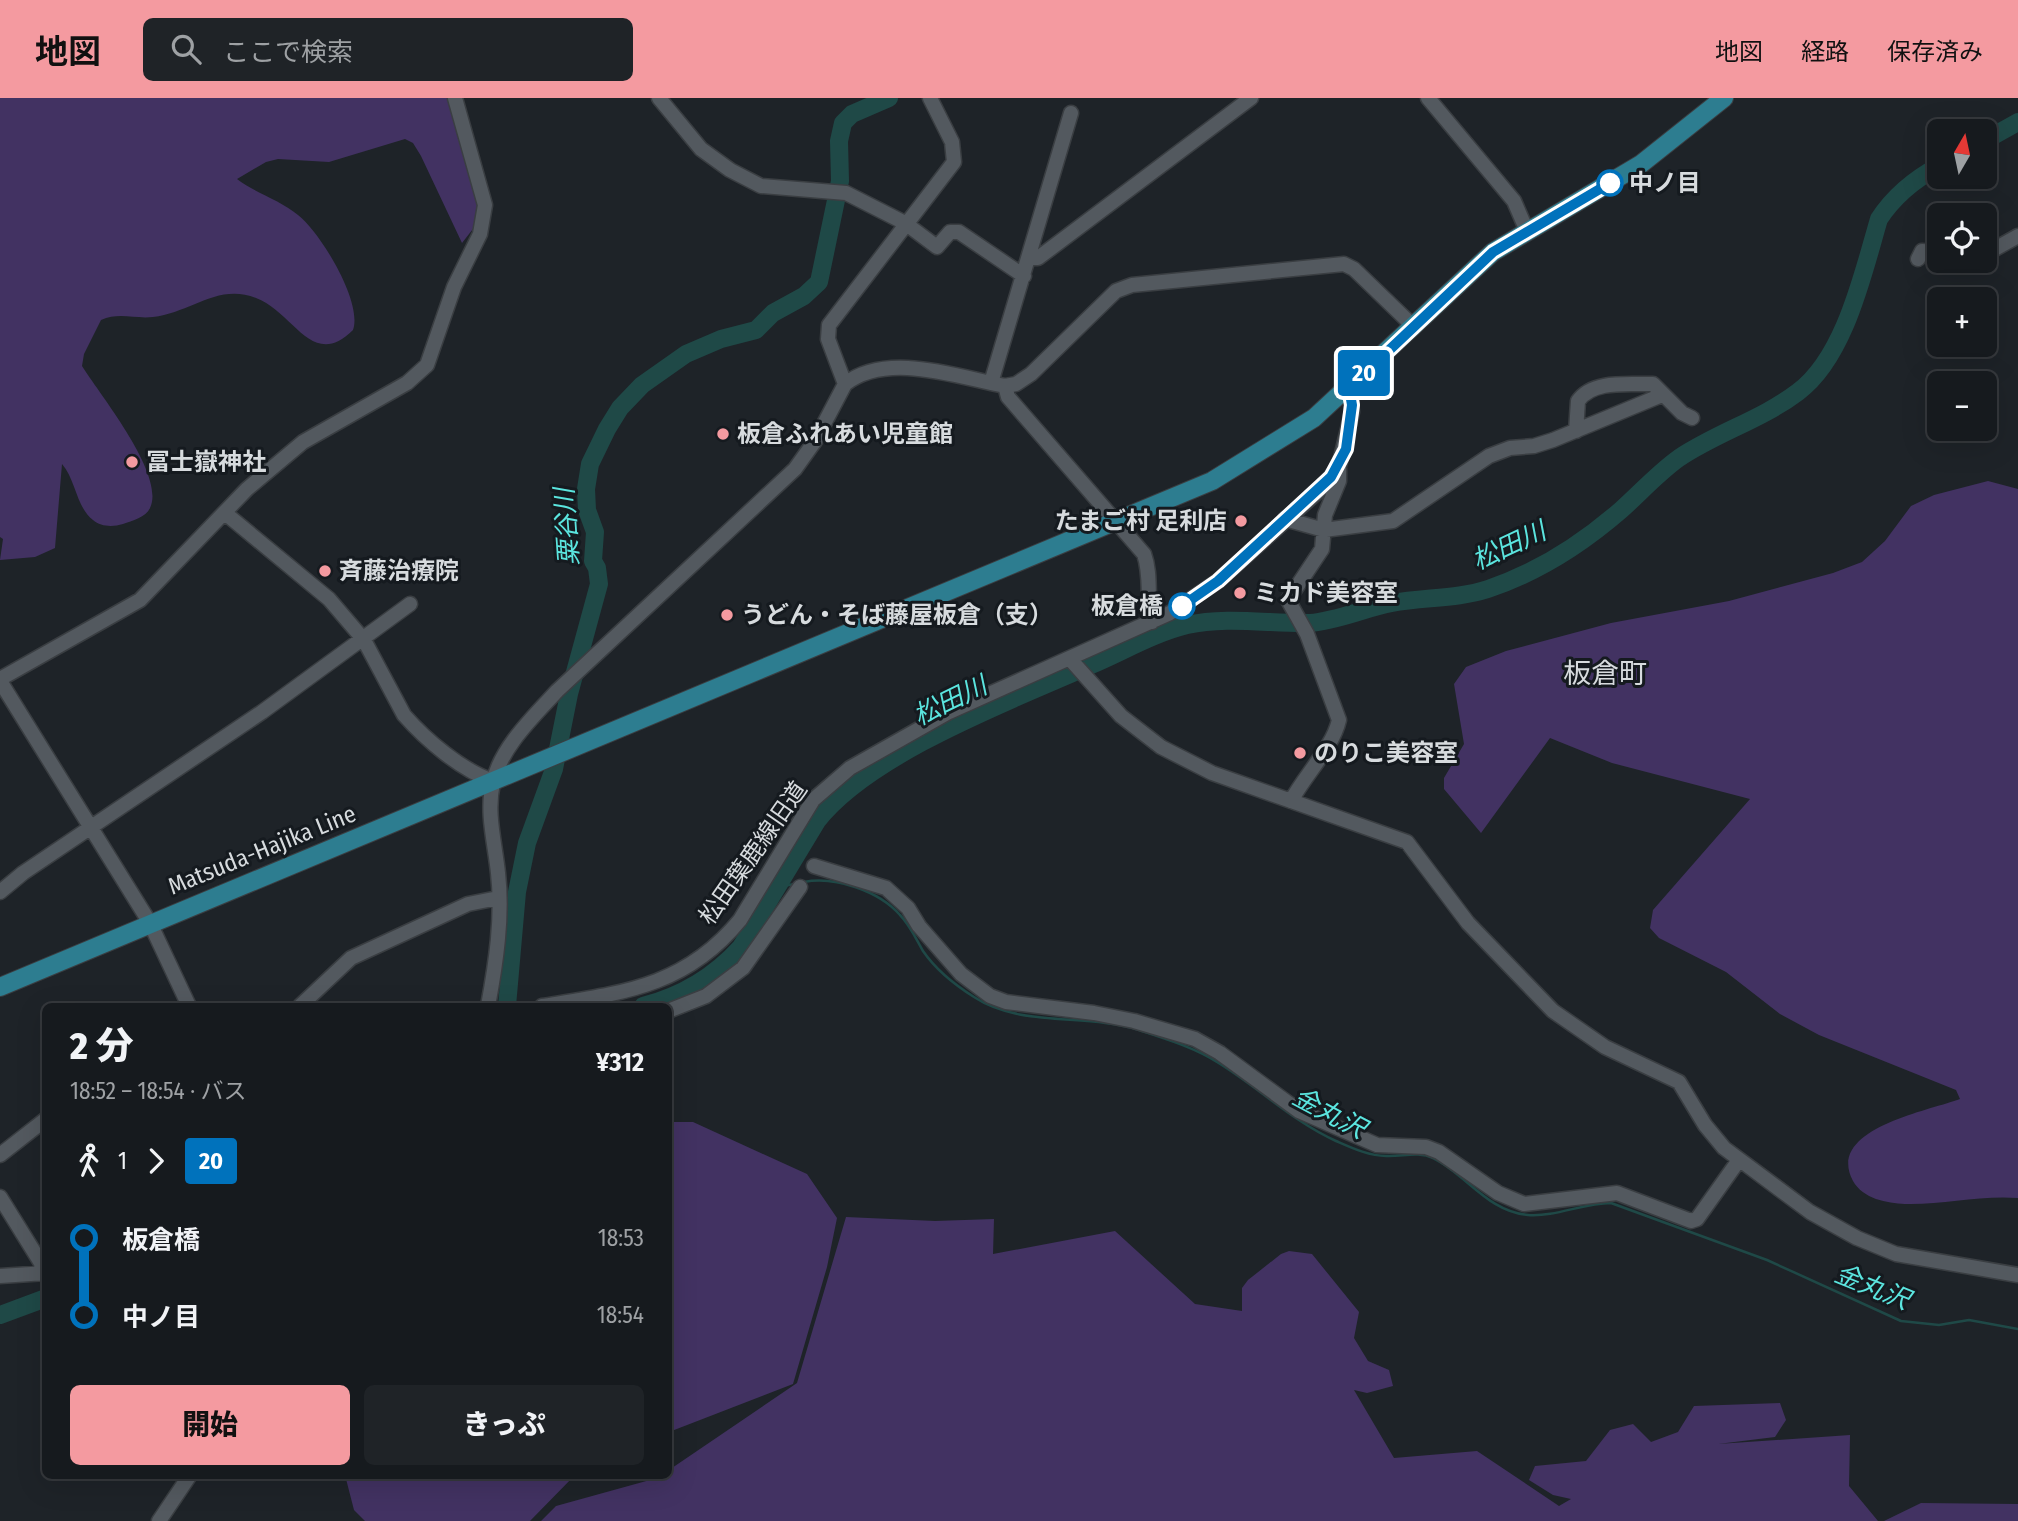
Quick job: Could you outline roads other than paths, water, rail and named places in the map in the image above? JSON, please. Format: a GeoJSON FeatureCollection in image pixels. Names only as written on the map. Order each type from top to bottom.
{"type":"FeatureCollection","features":[{"type":"Feature","properties":{"kind":"main road"},"geometry":{"type":"LineString","coordinates":[[1117,522],[1242,465],[1314,418],[1478,264],[1527,231],[1641,164],[1724,98]]}},
{"type":"Feature","properties":{"kind":"main road","name":"Matsuda-Hajika Line"},"geometry":{"type":"LineString","coordinates":[[0,987],[1117,522]]}},
{"type":"Feature","properties":{"kind":"street"},"geometry":{"type":"LineString","coordinates":[[188,1003],[150,923],[0,680],[140,600],[247,488],[303,442],[407,383],[427,365],[454,286],[480,234],[485,205],[455,98]]}},
{"type":"Feature","properties":{"kind":"street"},"geometry":{"type":"LineString","coordinates":[[659,98],[701,149],[730,170],[761,186],[846,193],[905,223],[937,247],[950,232],[959,232],[1024,276]]}},
{"type":"Feature","properties":{"kind":"street"},"geometry":{"type":"LineString","coordinates":[[845,384],[828,339],[829,325],[954,162],[952,142],[930,98]]}},
{"type":"Feature","properties":{"kind":"street"},"geometry":{"type":"LineString","coordinates":[[1030,258],[1038,258],[1251,98]]}},
{"type":"Feature","properties":{"kind":"street"},"geometry":{"type":"LineString","coordinates":[[1428,98],[1514,201],[1527,231]]}},
{"type":"Feature","properties":{"kind":"street"},"geometry":{"type":"LineString","coordinates":[[998,385],[1024,276],[1070,113]]}},
{"type":"Feature","properties":{"kind":"street"},"geometry":{"type":"LineString","coordinates":[[1997,248],[2018,236]]}},
{"type":"Feature","properties":{"kind":"street"},"geometry":{"type":"LineString","coordinates":[[1918,259],[1927,250]]}},
{"type":"Feature","properties":{"kind":"street"},"geometry":{"type":"LineString","coordinates":[[489,1003],[497,956],[499,875],[491,816],[493,781],[526,725],[566,682],[795,468],[815,441],[845,384],[863,374],[897,369],[998,385],[1016,384],[1031,374],[1116,291],[1132,285],[1344,264],[1354,269],[1412,326]]}},
{"type":"Feature","properties":{"kind":"street"},"geometry":{"type":"LineString","coordinates":[[1576,431],[1578,401],[1591,389],[1653,384],[1662,395],[1692,418]]}},
{"type":"Feature","properties":{"kind":"street"},"geometry":{"type":"LineString","coordinates":[[998,385],[1144,554],[1149,569],[1147,598],[1152,622]]}},
{"type":"Feature","properties":{"kind":"street","name":"松田葉鹿線旧道"},"geometry":{"type":"LineString","coordinates":[[559,1003],[617,993],[690,967],[726,937],[740,920],[799,819],[813,800],[836,778],[911,731],[1152,622],[1218,581],[1323,486],[1339,466],[1352,412],[1349,388]]}},
{"type":"Feature","properties":{"kind":"street"},"geometry":{"type":"LineString","coordinates":[[1285,519],[1324,530],[1393,521],[1489,456],[1510,447],[1534,446],[1662,395]]}},
{"type":"Feature","properties":{"kind":"street"},"geometry":{"type":"LineString","coordinates":[[1291,801],[1304,776],[1332,739],[1339,720],[1307,634],[1288,600],[1319,555],[1326,508],[1339,481],[1339,466]]}},
{"type":"Feature","properties":{"kind":"street"},"geometry":{"type":"LineString","coordinates":[[225,513],[330,599],[364,640],[404,715],[414,726],[479,776],[493,781]]}},
{"type":"Feature","properties":{"kind":"street"},"geometry":{"type":"LineString","coordinates":[[0,892],[364,640],[410,604]]}},
{"type":"Feature","properties":{"kind":"street"},"geometry":{"type":"LineString","coordinates":[[1070,659],[1114,709],[1161,747],[1212,773],[1407,842],[1468,923],[1553,1012],[1605,1047],[1679,1082],[1705,1125],[1724,1148],[1810,1212],[1882,1250],[2018,1275]]}},
{"type":"Feature","properties":{"kind":"street"},"geometry":{"type":"LineString","coordinates":[[814,866],[886,888],[908,908],[919,926],[961,974],[990,996],[1025,1006],[1134,1021],[1195,1039],[1220,1053],[1299,1111],[1367,1142],[1399,1148],[1426,1147],[1439,1152],[1498,1193],[1524,1204],[1617,1193],[1691,1221],[1697,1219],[1740,1160]]}},
{"type":"Feature","properties":{"kind":"street"},"geometry":{"type":"LineString","coordinates":[[672,1010],[706,996],[743,968],[800,887]]}},
{"type":"Feature","properties":{"kind":"street"},"geometry":{"type":"LineString","coordinates":[[303,1003],[351,958],[468,904],[498,898]]}},
{"type":"Feature","properties":{"kind":"street"},"geometry":{"type":"LineString","coordinates":[[0,1155],[42,1122]]}},
{"type":"Feature","properties":{"kind":"street"},"geometry":{"type":"LineString","coordinates":[[0,1196],[42,1266]]}},
{"type":"Feature","properties":{"kind":"street"},"geometry":{"type":"LineString","coordinates":[[0,1276],[42,1273]]}},
{"type":"Feature","properties":{"kind":"street"},"geometry":{"type":"LineString","coordinates":[[159,1521],[187,1479]]}},
{"type":"Feature","properties":{"kind":"waterway","name":"粟谷川"},"geometry":{"type":"LineString","coordinates":[[507,1003],[517,892],[527,843],[554,769],[569,694],[599,584],[597,568],[593,561],[595,532],[587,510],[586,489],[590,464],[620,408],[642,385],[686,354],[721,339],[756,330],[773,313],[804,296],[819,282],[840,181],[839,141],[843,123],[852,114],[889,98]]}},
{"type":"Feature","properties":{"kind":"waterway","name":"松田川"},"geometry":{"type":"LineString","coordinates":[[1997,134],[2018,122]]}},
{"type":"Feature","properties":{"kind":"waterway","name":"松田川"},"geometry":{"type":"LineString","coordinates":[[652,1003],[684,991],[731,958],[741,947],[817,821],[841,796],[871,773],[944,731],[1175,628],[1217,621],[1310,623],[1392,603],[1476,592],[1524,575],[1575,545],[1621,510],[1679,458],[1784,402],[1814,377],[1828,358],[1850,313],[1879,219],[1891,203],[1927,174]]}},
{"type":"Feature","properties":{"kind":"waterway","name":"金丸沢"},"geometry":{"type":"LineString","coordinates":[[804,882],[842,883],[869,892],[891,906],[904,919],[923,951],[940,971],[992,1007],[1033,1017],[1119,1025],[1189,1048],[1232,1072],[1320,1133],[1373,1155],[1422,1155],[1433,1158],[1489,1200],[1514,1212],[1538,1215],[1611,1203],[1767,1260],[1901,1321],[1939,1325],[1969,1320],[2018,1329]]}},
{"type":"Feature","properties":{"kind":"waterway","name":"金丸沢"},"geometry":{"type":"LineString","coordinates":[[779,887],[794,884]]}},
{"type":"Feature","properties":{"kind":"waterway","name":"松田川"},"geometry":{"type":"LineString","coordinates":[[0,1315],[42,1299]]}},
{"type":"Feature","properties":{"kind":"place","name":"中ノ目"},"geometry":{"type":"Point","coordinates":[1610,183]}},
{"type":"Feature","properties":{"kind":"place","name":"板倉ふれあい児童館"},"geometry":{"type":"Point","coordinates":[723,434]}},
{"type":"Feature","properties":{"kind":"place","name":"冨士嶽神社"},"geometry":{"type":"Point","coordinates":[132,462]}},
{"type":"Feature","properties":{"kind":"place","name":"たまご村 足利店"},"geometry":{"type":"Point","coordinates":[1241,521]}},
{"type":"Feature","properties":{"kind":"place","name":"斉藤治療院"},"geometry":{"type":"Point","coordinates":[325,571]}},
{"type":"Feature","properties":{"kind":"place","name":"ミカド美容室"},"geometry":{"type":"Point","coordinates":[1240,593]}},
{"type":"Feature","properties":{"kind":"place","name":"板倉橋"},"geometry":{"type":"Point","coordinates":[1182,606]}},
{"type":"Feature","properties":{"kind":"place","name":"うどん・そば藤屋板倉（支）"},"geometry":{"type":"Point","coordinates":[727,615]}},
{"type":"Feature","properties":{"kind":"place","name":"のりこ美容室"},"geometry":{"type":"Point","coordinates":[1300,753]}},
{"type":"Feature","properties":{"kind":"district","name":"板倉町"},"geometry":{"type":"Point","coordinates":[1605,673]}}]}
